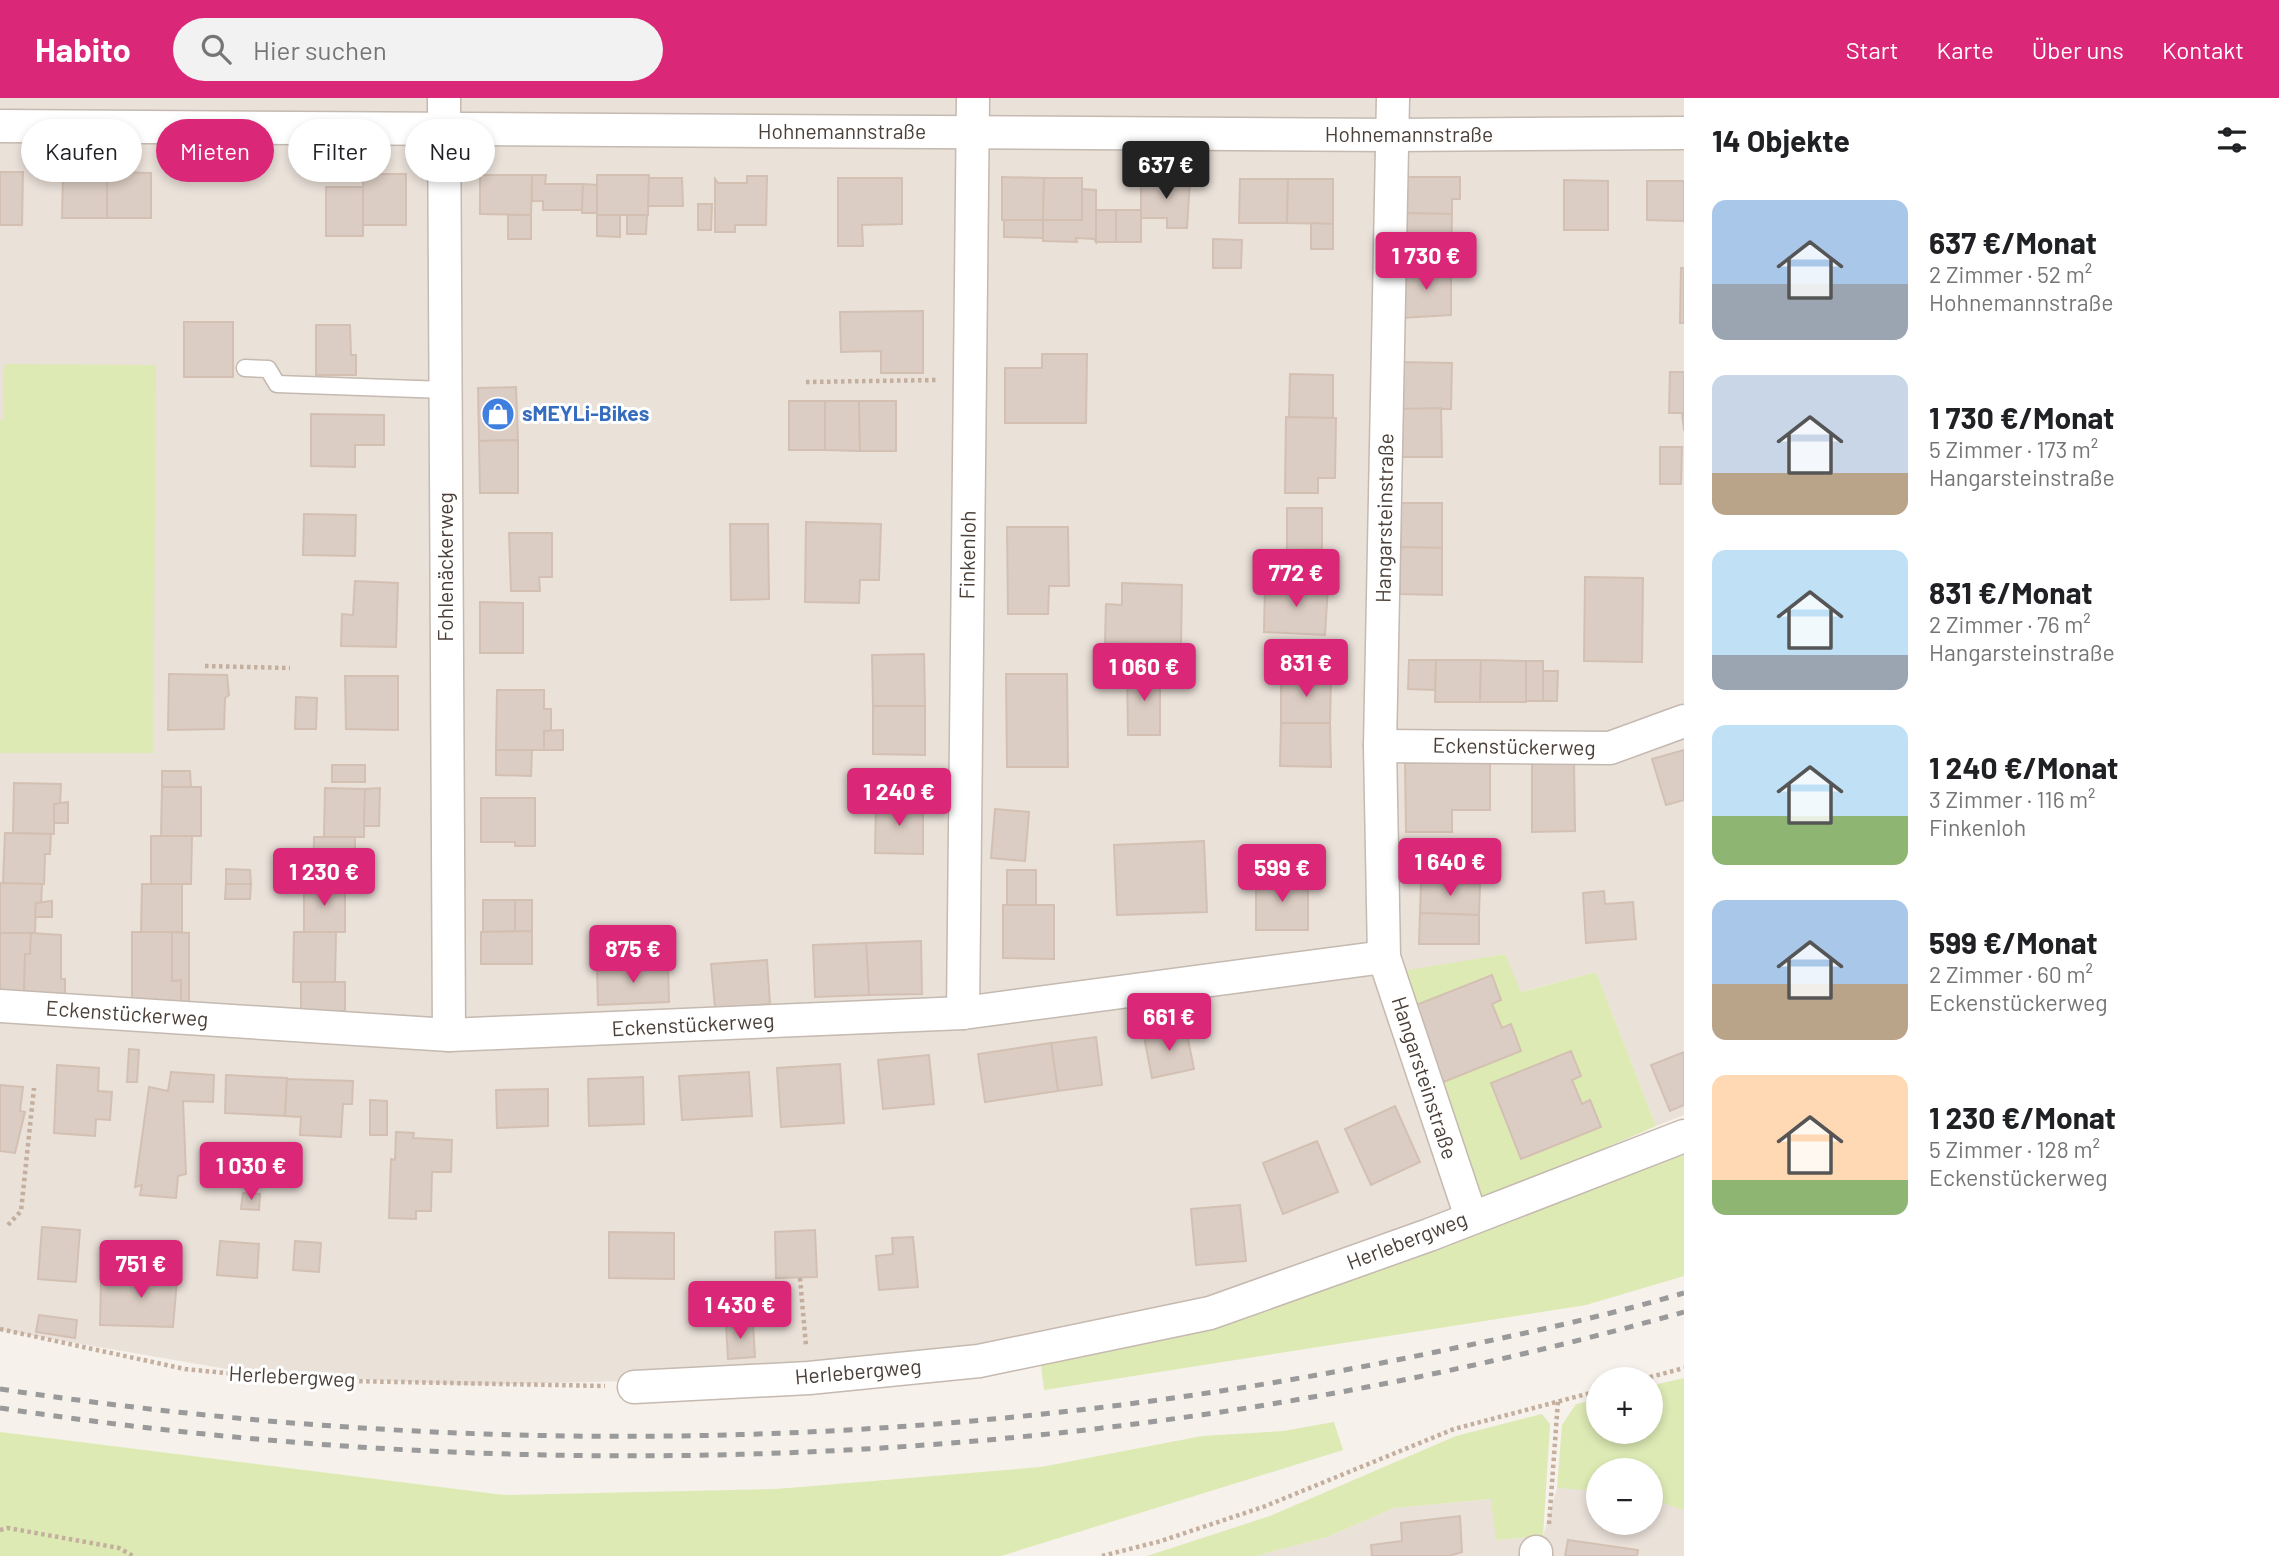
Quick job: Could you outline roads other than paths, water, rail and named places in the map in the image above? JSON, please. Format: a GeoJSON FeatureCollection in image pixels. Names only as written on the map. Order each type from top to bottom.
{"type":"FeatureCollection","features":[{"type":"Feature","properties":{"kind":"street","name":"Fohlenäckerweg"},"geometry":{"type":"LineString","coordinates":[[444,98],[444,119]]}},
{"type":"Feature","properties":{"kind":"street","name":"Finkenloh"},"geometry":{"type":"LineString","coordinates":[[963,1013],[973,98]]}},
{"type":"Feature","properties":{"kind":"street","name":"Hangarsteinstraße"},"geometry":{"type":"LineString","coordinates":[[1393,98],[1380,746],[1384,957],[1471,1217]]}},
{"type":"Feature","properties":{"kind":"street","name":"Hohnemannstraße"},"geometry":{"type":"LineString","coordinates":[[0,126],[405,131]]}},
{"type":"Feature","properties":{"kind":"street","name":"Hohnemannstraße"},"geometry":{"type":"LineString","coordinates":[[495,132],[1393,135],[1684,133]]}},
{"type":"Feature","properties":{"kind":"street","name":"Fohlenäckerweg"},"geometry":{"type":"LineString","coordinates":[[444,182],[449,1035]]}},
{"type":"Feature","properties":{"kind":"street","name":"Eckenstückerweg"},"geometry":{"type":"LineString","coordinates":[[1380,746],[1610,748],[1684,721]]}},
{"type":"Feature","properties":{"kind":"street","name":"Eckenstückerweg"},"geometry":{"type":"LineString","coordinates":[[0,1006],[449,1035],[963,1013],[1384,957]]}},
{"type":"Feature","properties":{"kind":"street","name":"Herlebergweg"},"geometry":{"type":"LineString","coordinates":[[634,1387],[809,1378],[979,1361],[1210,1313],[1684,1136]]}},
{"type":"Feature","properties":{"kind":"lane"},"geometry":{"type":"LineString","coordinates":[[245,368],[268,369],[277,384],[445,390]]}},
{"type":"Feature","properties":{"kind":"railway"},"geometry":{"type":"LineString","coordinates":[[0,1389],[179,1412],[358,1428],[536,1435],[715,1435],[893,1427],[1071,1411],[1249,1387],[1491,1340],[1588,1319],[1684,1293]]}},
{"type":"Feature","properties":{"kind":"railway"},"geometry":{"type":"LineString","coordinates":[[0,1408],[210,1435],[422,1451],[635,1456],[847,1450],[1059,1433],[1270,1404],[1478,1364],[1684,1312]]}},
{"type":"Feature","properties":{"kind":"place","name":"sMEYLi-Bikes"},"geometry":{"type":"Point","coordinates":[498,414]}}]}
